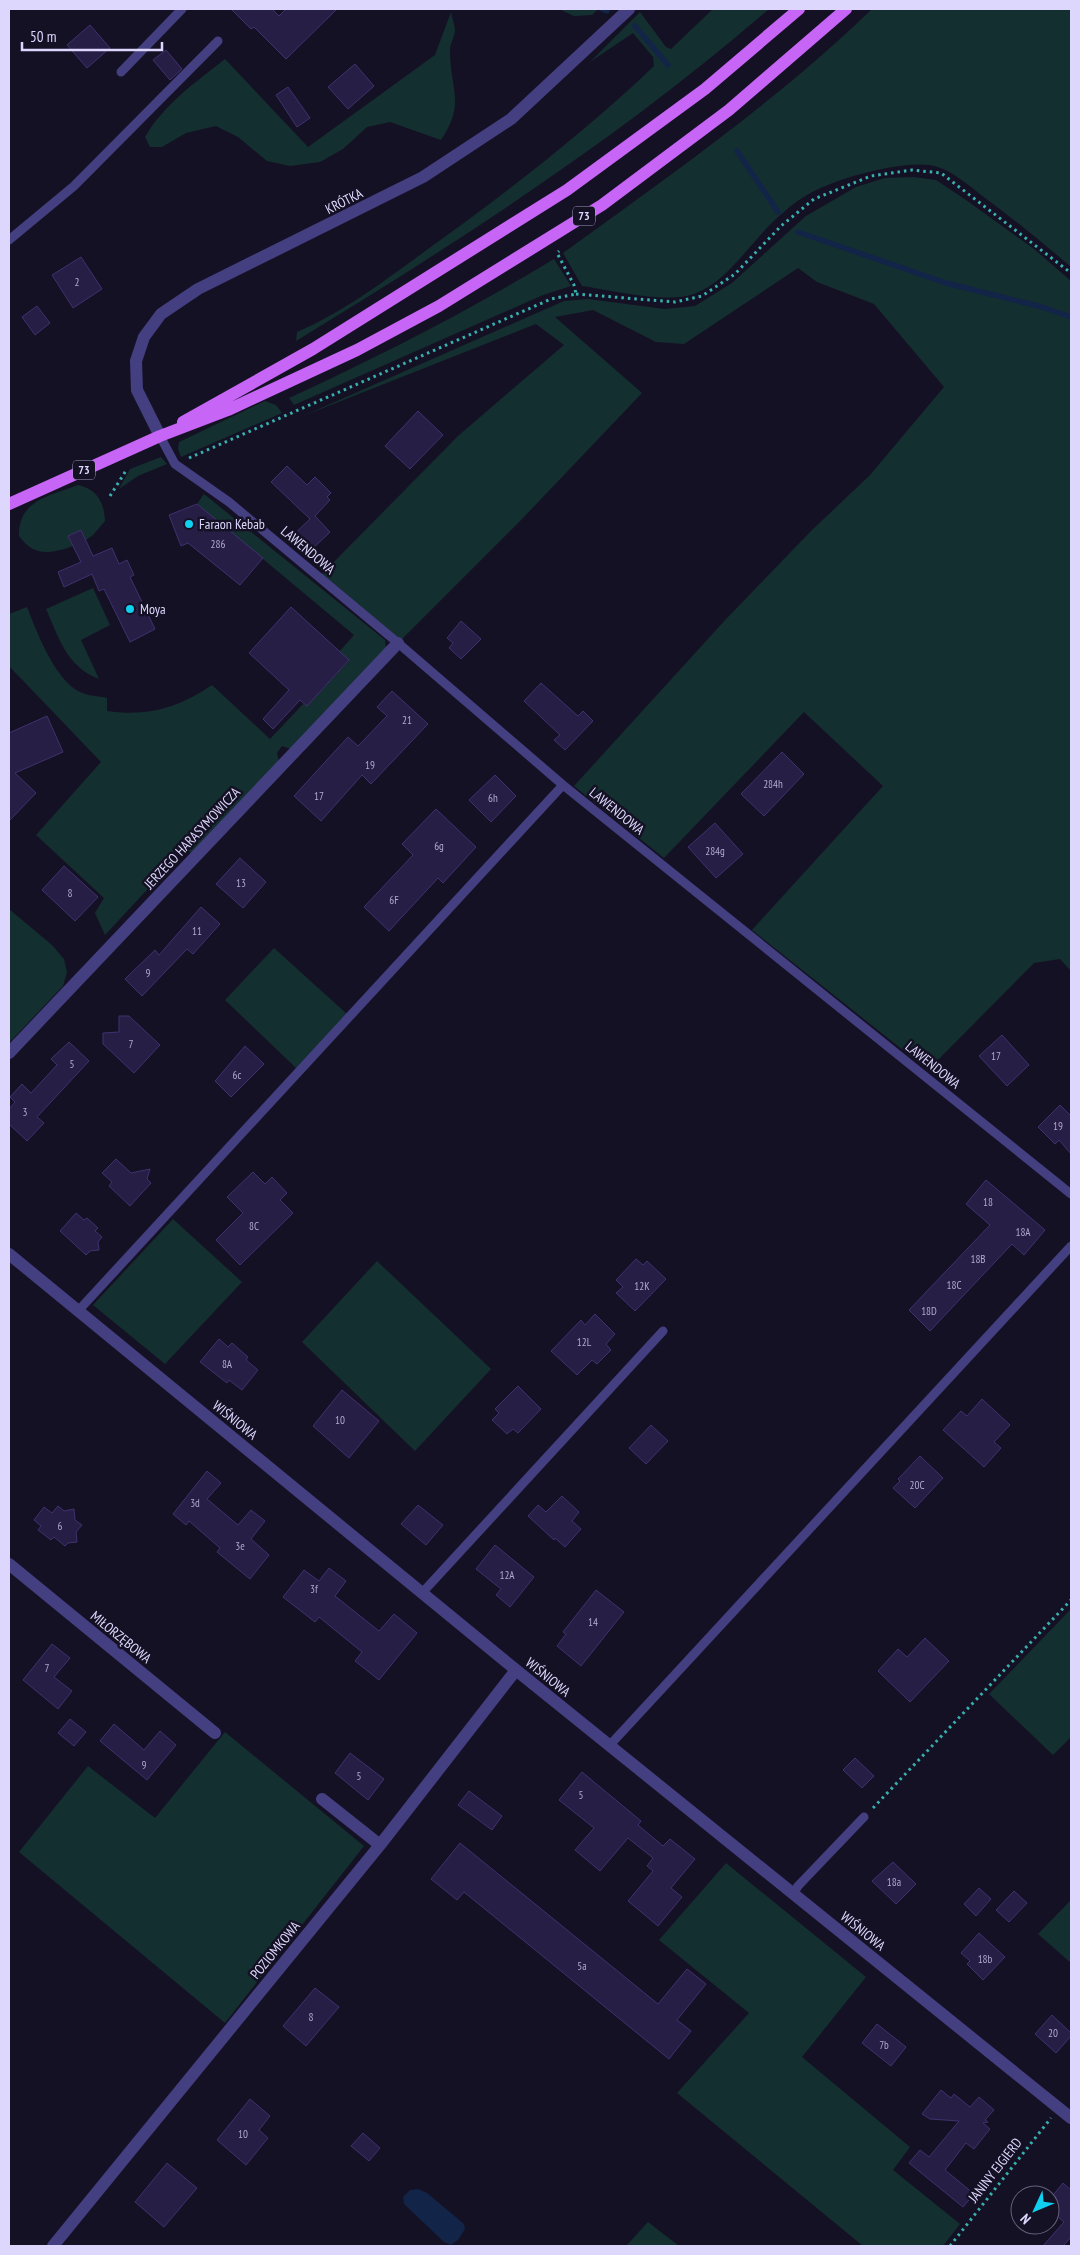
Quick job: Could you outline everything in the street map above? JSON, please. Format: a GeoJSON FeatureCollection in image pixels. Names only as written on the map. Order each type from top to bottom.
{"type":"FeatureCollection","features":[{"type":"Feature","properties":{"kind":"main road","name":"73"},"geometry":{"type":"LineString","coordinates":[[160,436],[205,408],[321,344],[567,190],[704,89],[799,9]]}},
{"type":"Feature","properties":{"kind":"main road","name":"73"},"geometry":{"type":"LineString","coordinates":[[9,503],[160,436],[228,410],[357,350],[439,306],[576,222],[729,110],[846,9]]}},
{"type":"Feature","properties":{"kind":"street","name":"KRÓTKA"},"geometry":{"type":"LineString","coordinates":[[160,436],[138,390],[136,361],[144,338],[161,314],[198,289],[423,177],[511,119],[629,9]]}},
{"type":"Feature","properties":{"kind":"street","name":"JERZEGO HARASYMOWICZA"},"geometry":{"type":"LineString","coordinates":[[9,1053],[398,642]]}},
{"type":"Feature","properties":{"kind":"street","name":"WIŚNIOWA"},"geometry":{"type":"LineString","coordinates":[[9,1254],[516,1670],[1071,2118]]}},
{"type":"Feature","properties":{"kind":"street","name":"MIŁORZĘBOWA"},"geometry":{"type":"LineString","coordinates":[[9,1564],[215,1733]]}},
{"type":"Feature","properties":{"kind":"street","name":"POZIOMKOWA"},"geometry":{"type":"LineString","coordinates":[[53,2246],[380,1845],[516,1670]]}},
{"type":"Feature","properties":{"kind":"street"},"geometry":{"type":"LineString","coordinates":[[322,1799],[380,1845]]}},
{"type":"Feature","properties":{"kind":"lane"},"geometry":{"type":"LineString","coordinates":[[121,72],[182,9]]}},
{"type":"Feature","properties":{"kind":"lane"},"geometry":{"type":"LineString","coordinates":[[9,240],[74,186],[218,41]]}},
{"type":"Feature","properties":{"kind":"lane","name":"LAWENDOWA"},"geometry":{"type":"LineString","coordinates":[[160,436],[174,464],[229,502],[398,642],[563,785],[1071,1194]]}},
{"type":"Feature","properties":{"kind":"lane"},"geometry":{"type":"LineString","coordinates":[[78,1311],[563,785]]}},
{"type":"Feature","properties":{"kind":"lane"},"geometry":{"type":"LineString","coordinates":[[610,1746],[1071,1246]]}},
{"type":"Feature","properties":{"kind":"lane"},"geometry":{"type":"LineString","coordinates":[[422,1593],[663,1331]]}},
{"type":"Feature","properties":{"kind":"lane"},"geometry":{"type":"LineString","coordinates":[[793,1894],[798,1886],[864,1817]]}},
{"type":"Feature","properties":{"kind":"path"},"geometry":{"type":"LineString","coordinates":[[576,294],[675,302],[702,296],[735,274],[780,226],[814,199],[871,176],[912,170],[941,173],[1071,273]]}},
{"type":"Feature","properties":{"kind":"path"},"geometry":{"type":"LineString","coordinates":[[174,464],[292,413]]}},
{"type":"Feature","properties":{"kind":"path"},"geometry":{"type":"LineString","coordinates":[[110,496],[128,468],[136,464]]}},
{"type":"Feature","properties":{"kind":"path"},"geometry":{"type":"LineString","coordinates":[[864,1817],[1071,1600]]}},
{"type":"Feature","properties":{"kind":"path","name":"JANINY EJGIERD"},"geometry":{"type":"LineString","coordinates":[[950,2246],[1059,2108]]}},
{"type":"Feature","properties":{"kind":"green space"},"geometry":{"type":"Polygon","coordinates":[[[559,9],[598,9],[592,15],[574,16],[559,9]]]}},
{"type":"Feature","properties":{"kind":"green space"},"geometry":{"type":"Polygon","coordinates":[[[713,9],[769,9],[657,100],[540,185],[419,265],[296,341],[297,332],[332,315],[365,294],[516,184],[600,115],[654,66],[653,57],[633,33],[590,62],[640,12],[666,47],[671,49],[713,9]]]}},
{"type":"Feature","properties":{"kind":"green space"},"geometry":{"type":"Polygon","coordinates":[[[872,9],[1071,9],[1071,267],[1018,223],[957,177],[938,167],[909,165],[852,176],[834,182],[803,197],[777,218],[718,280],[694,294],[683,297],[655,297],[582,286],[563,253],[683,166],[761,106],[799,75],[872,9]]]}},
{"type":"Feature","properties":{"kind":"green space"},"geometry":{"type":"Polygon","coordinates":[[[451,12],[455,26],[450,50],[455,106],[449,127],[441,140],[390,122],[367,127],[343,149],[320,162],[290,166],[267,161],[238,137],[216,126],[186,133],[162,147],[150,147],[145,137],[161,114],[171,104],[225,59],[308,147],[435,55],[451,12]]]}},
{"type":"Feature","properties":{"kind":"green space"},"geometry":{"type":"Polygon","coordinates":[[[914,177],[936,180],[1034,249],[1071,281],[1071,971],[1060,959],[1034,963],[928,1070],[752,930],[883,786],[804,712],[664,858],[574,786],[727,618],[811,531],[870,475],[944,387],[874,304],[817,282],[798,268],[684,344],[656,342],[593,310],[555,317],[642,393],[523,518],[401,640],[321,575],[458,436],[564,345],[536,324],[303,416],[564,301],[588,299],[665,309],[695,306],[732,283],[806,216],[856,187],[885,178],[914,177]]]}},
{"type":"Feature","properties":{"kind":"green space"},"geometry":{"type":"Polygon","coordinates":[[[554,259],[571,286],[543,295],[294,405],[289,398],[423,332],[489,297],[554,259]]]}},
{"type":"Feature","properties":{"kind":"green space"},"geometry":{"type":"Polygon","coordinates":[[[265,401],[276,405],[282,413],[181,457],[178,449],[179,442],[265,401]]]}},
{"type":"Feature","properties":{"kind":"green space"},"geometry":{"type":"Polygon","coordinates":[[[161,457],[167,464],[138,476],[119,489],[130,469],[161,457]]]}},
{"type":"Feature","properties":{"kind":"green space"},"geometry":{"type":"Polygon","coordinates":[[[78,485],[95,493],[98,497],[103,508],[105,521],[86,540],[81,530],[68,536],[73,546],[50,552],[37,551],[31,548],[19,536],[20,524],[24,514],[30,507],[47,496],[78,485]]]}},
{"type":"Feature","properties":{"kind":"green space"},"geometry":{"type":"Polygon","coordinates":[[[204,494],[385,640],[386,648],[291,749],[282,746],[277,753],[279,761],[194,853],[182,852],[105,935],[95,913],[104,898],[36,835],[101,762],[9,666],[9,614],[27,607],[54,666],[62,677],[80,692],[107,698],[107,711],[136,713],[162,709],[187,700],[212,685],[270,739],[304,703],[307,706],[349,661],[339,652],[354,635],[197,504],[204,494]]]}},
{"type":"Feature","properties":{"kind":"green space"},"geometry":{"type":"Polygon","coordinates":[[[93,588],[110,625],[81,640],[99,679],[79,667],[65,650],[46,609],[93,588]]]}},
{"type":"Feature","properties":{"kind":"green space"},"geometry":{"type":"Polygon","coordinates":[[[9,909],[52,945],[64,959],[67,972],[63,986],[9,1043],[9,909]]]}},
{"type":"Feature","properties":{"kind":"green space"},"geometry":{"type":"Polygon","coordinates":[[[274,948],[347,1014],[296,1068],[225,1000],[274,948]]]}},
{"type":"Feature","properties":{"kind":"green space"},"geometry":{"type":"Polygon","coordinates":[[[173,1219],[242,1282],[165,1364],[93,1305],[173,1219]]]}},
{"type":"Feature","properties":{"kind":"green space"},"geometry":{"type":"Polygon","coordinates":[[[377,1261],[491,1369],[415,1451],[302,1342],[377,1261]]]}},
{"type":"Feature","properties":{"kind":"green space"},"geometry":{"type":"Polygon","coordinates":[[[1071,1609],[1071,1737],[1053,1755],[989,1694],[1071,1609]]]}},
{"type":"Feature","properties":{"kind":"green space"},"geometry":{"type":"Polygon","coordinates":[[[225,1732],[364,1846],[225,2023],[19,1852],[88,1766],[155,1818],[225,1732]]]}},
{"type":"Feature","properties":{"kind":"green space"},"geometry":{"type":"Polygon","coordinates":[[[726,1863],[866,1977],[802,2057],[910,2147],[893,2170],[960,2224],[943,2246],[863,2246],[677,2093],[749,2013],[659,1940],[726,1863]]]}},
{"type":"Feature","properties":{"kind":"green space"},"geometry":{"type":"Polygon","coordinates":[[[1071,1900],[1071,1963],[1038,1934],[1071,1900]]]}},
{"type":"Feature","properties":{"kind":"green space"},"geometry":{"type":"Polygon","coordinates":[[[648,2222],[679,2246],[626,2246],[648,2222]]]}},
{"type":"Feature","properties":{"kind":"water"},"geometry":{"type":"Polygon","coordinates":[[[418,2189],[427,2193],[464,2224],[465,2229],[458,2240],[451,2245],[444,2242],[404,2204],[403,2197],[410,2190],[418,2189]]]}},
{"type":"Feature","properties":{"kind":"building"},"geometry":{"type":"Polygon","coordinates":[[[231,9],[272,9],[279,16],[286,9],[337,9],[286,59],[254,27],[251,29],[231,9]]]}},
{"type":"Feature","properties":{"kind":"building"},"geometry":{"type":"Polygon","coordinates":[[[90,25],[110,48],[87,68],[67,45],[90,25]]]}},
{"type":"Feature","properties":{"kind":"building"},"geometry":{"type":"Polygon","coordinates":[[[166,50],[182,69],[170,80],[153,60],[166,50]]]}},
{"type":"Feature","properties":{"kind":"building"},"geometry":{"type":"Polygon","coordinates":[[[355,64],[374,86],[348,109],[328,87],[355,64]]]}},
{"type":"Feature","properties":{"kind":"building"},"geometry":{"type":"Polygon","coordinates":[[[288,87],[310,118],[297,127],[276,95],[288,87]]]}},
{"type":"Feature","properties":{"kind":"building"},"geometry":{"type":"Polygon","coordinates":[[[81,257],[102,289],[73,308],[52,275],[81,257]]]}},
{"type":"Feature","properties":{"kind":"building"},"geometry":{"type":"Polygon","coordinates":[[[37,306],[50,323],[35,335],[22,317],[37,306]]]}},
{"type":"Feature","properties":{"kind":"building"},"geometry":{"type":"Polygon","coordinates":[[[418,411],[443,435],[410,469],[385,446],[418,411]]]}},
{"type":"Feature","properties":{"kind":"building"},"geometry":{"type":"Polygon","coordinates":[[[287,466],[307,485],[315,477],[331,493],[327,497],[330,500],[315,516],[330,532],[306,555],[290,538],[310,519],[271,482],[287,466]]]}},
{"type":"Feature","properties":{"kind":"building"},"geometry":{"type":"Polygon","coordinates":[[[197,504],[263,558],[240,585],[188,543],[181,546],[169,515],[197,504]]]}},
{"type":"Feature","properties":{"kind":"building"},"geometry":{"type":"Polygon","coordinates":[[[81,530],[93,556],[112,548],[119,564],[127,560],[134,575],[130,577],[155,629],[130,642],[104,589],[99,591],[92,574],[64,587],[58,572],[81,562],[68,536],[81,530]]]}},
{"type":"Feature","properties":{"kind":"building"},"geometry":{"type":"Polygon","coordinates":[[[291,607],[349,660],[307,706],[300,700],[273,729],[263,719],[289,690],[249,653],[291,607]]]}},
{"type":"Feature","properties":{"kind":"building"},"geometry":{"type":"Polygon","coordinates":[[[461,621],[481,639],[461,659],[449,648],[453,643],[447,638],[461,621]]]}},
{"type":"Feature","properties":{"kind":"building"},"geometry":{"type":"Polygon","coordinates":[[[541,683],[578,716],[583,711],[593,721],[565,750],[554,740],[560,735],[524,701],[541,683]]]}},
{"type":"Feature","properties":{"kind":"building"},"geometry":{"type":"Polygon","coordinates":[[[392,691],[428,724],[371,784],[362,775],[321,821],[294,796],[348,737],[358,746],[387,716],[377,707],[392,691]]]}},
{"type":"Feature","properties":{"kind":"building"},"geometry":{"type":"Polygon","coordinates":[[[47,716],[63,752],[15,773],[36,793],[9,821],[9,733],[47,716]]]}},
{"type":"Feature","properties":{"kind":"building"},"geometry":{"type":"Polygon","coordinates":[[[782,752],[804,774],[764,816],[741,794],[782,752]]]}},
{"type":"Feature","properties":{"kind":"building"},"geometry":{"type":"Polygon","coordinates":[[[495,775],[516,796],[491,822],[469,800],[495,775]]]}},
{"type":"Feature","properties":{"kind":"building"},"geometry":{"type":"Polygon","coordinates":[[[436,809],[476,847],[443,883],[438,878],[389,931],[364,907],[413,855],[402,844],[436,809]]]}},
{"type":"Feature","properties":{"kind":"building"},"geometry":{"type":"Polygon","coordinates":[[[715,823],[743,854],[716,878],[688,847],[715,823]]]}},
{"type":"Feature","properties":{"kind":"building"},"geometry":{"type":"Polygon","coordinates":[[[240,858],[266,882],[243,908],[216,884],[240,858]]]}},
{"type":"Feature","properties":{"kind":"building"},"geometry":{"type":"Polygon","coordinates":[[[64,866],[98,897],[75,921],[42,890],[64,866]]]}},
{"type":"Feature","properties":{"kind":"building"},"geometry":{"type":"Polygon","coordinates":[[[201,907],[220,924],[193,954],[187,949],[142,996],[125,979],[155,950],[159,955],[201,907]]]}},
{"type":"Feature","properties":{"kind":"building"},"geometry":{"type":"Polygon","coordinates":[[[119,1016],[129,1016],[160,1045],[134,1073],[103,1044],[103,1033],[119,1032],[119,1016]]]}},
{"type":"Feature","properties":{"kind":"building"},"geometry":{"type":"Polygon","coordinates":[[[1002,1035],[1029,1065],[1007,1086],[979,1056],[1002,1035]]]}},
{"type":"Feature","properties":{"kind":"building"},"geometry":{"type":"Polygon","coordinates":[[[69,1042],[89,1061],[37,1117],[44,1123],[27,1141],[9,1124],[9,1109],[15,1102],[10,1097],[22,1084],[31,1093],[57,1065],[51,1059],[69,1042]]]}},
{"type":"Feature","properties":{"kind":"building"},"geometry":{"type":"Polygon","coordinates":[[[245,1046],[264,1064],[231,1097],[215,1081],[245,1046]]]}},
{"type":"Feature","properties":{"kind":"building"},"geometry":{"type":"Polygon","coordinates":[[[1060,1105],[1071,1116],[1071,1154],[1059,1140],[1055,1144],[1038,1127],[1060,1105]]]}},
{"type":"Feature","properties":{"kind":"building"},"geometry":{"type":"Polygon","coordinates":[[[116,1159],[131,1173],[150,1169],[147,1179],[151,1183],[130,1206],[109,1186],[112,1182],[102,1173],[116,1159]]]}},
{"type":"Feature","properties":{"kind":"building"},"geometry":{"type":"Polygon","coordinates":[[[253,1172],[265,1184],[272,1177],[287,1193],[280,1200],[293,1213],[240,1265],[216,1240],[243,1213],[227,1197],[253,1172]]]}},
{"type":"Feature","properties":{"kind":"building"},"geometry":{"type":"Polygon","coordinates":[[[986,1180],[1045,1230],[1024,1255],[1012,1244],[930,1331],[909,1310],[990,1225],[966,1204],[986,1180]]]}},
{"type":"Feature","properties":{"kind":"building"},"geometry":{"type":"Polygon","coordinates":[[[76,1213],[84,1220],[87,1218],[98,1228],[95,1231],[102,1237],[98,1242],[99,1250],[90,1251],[86,1255],[60,1231],[76,1213]]]}},
{"type":"Feature","properties":{"kind":"building"},"geometry":{"type":"Polygon","coordinates":[[[636,1259],[643,1265],[647,1261],[666,1279],[635,1311],[616,1293],[623,1287],[616,1280],[636,1259]]]}},
{"type":"Feature","properties":{"kind":"building"},"geometry":{"type":"Polygon","coordinates":[[[595,1314],[615,1334],[606,1344],[611,1350],[597,1364],[592,1360],[577,1375],[551,1351],[581,1320],[585,1325],[595,1314]]]}},
{"type":"Feature","properties":{"kind":"building"},"geometry":{"type":"Polygon","coordinates":[[[219,1339],[228,1347],[232,1343],[248,1357],[246,1360],[258,1370],[242,1390],[229,1380],[227,1383],[200,1362],[219,1339]]]}},
{"type":"Feature","properties":{"kind":"building"},"geometry":{"type":"Polygon","coordinates":[[[518,1386],[541,1409],[518,1433],[513,1429],[507,1434],[492,1420],[499,1413],[495,1409],[518,1386]]]}},
{"type":"Feature","properties":{"kind":"building"},"geometry":{"type":"Polygon","coordinates":[[[342,1390],[379,1421],[349,1458],[313,1426],[342,1390]]]}},
{"type":"Feature","properties":{"kind":"building"},"geometry":{"type":"Polygon","coordinates":[[[982,1399],[1010,1425],[994,1442],[1001,1448],[984,1467],[943,1430],[961,1411],[967,1416],[982,1399]]]}},
{"type":"Feature","properties":{"kind":"building"},"geometry":{"type":"Polygon","coordinates":[[[651,1425],[668,1441],[646,1464],[629,1448],[651,1425]]]}},
{"type":"Feature","properties":{"kind":"building"},"geometry":{"type":"Polygon","coordinates":[[[920,1456],[943,1478],[915,1508],[893,1488],[900,1481],[898,1479],[920,1456]]]}},
{"type":"Feature","properties":{"kind":"building"},"geometry":{"type":"Polygon","coordinates":[[[207,1471],[221,1483],[207,1499],[238,1525],[251,1510],[265,1521],[251,1539],[269,1555],[250,1579],[217,1552],[220,1548],[189,1521],[186,1525],[173,1514],[207,1471]]]}},
{"type":"Feature","properties":{"kind":"building"},"geometry":{"type":"Polygon","coordinates":[[[562,1496],[579,1512],[572,1521],[581,1529],[565,1547],[555,1538],[554,1540],[528,1516],[538,1505],[546,1512],[562,1496]]]}},
{"type":"Feature","properties":{"kind":"building"},"geometry":{"type":"Polygon","coordinates":[[[418,1505],[443,1525],[426,1545],[401,1524],[418,1505]]]}},
{"type":"Feature","properties":{"kind":"building"},"geometry":{"type":"Polygon","coordinates":[[[58,1506],[64,1511],[74,1509],[75,1520],[82,1525],[76,1532],[77,1542],[68,1543],[65,1546],[54,1537],[51,1540],[38,1530],[41,1526],[34,1520],[44,1507],[52,1513],[58,1506]]]}},
{"type":"Feature","properties":{"kind":"building"},"geometry":{"type":"Polygon","coordinates":[[[495,1545],[534,1577],[510,1607],[496,1595],[501,1589],[476,1569],[495,1545]]]}},
{"type":"Feature","properties":{"kind":"building"},"geometry":{"type":"Polygon","coordinates":[[[329,1568],[346,1581],[335,1596],[379,1631],[394,1614],[417,1633],[379,1680],[355,1661],[362,1652],[319,1617],[315,1622],[283,1597],[304,1570],[319,1581],[329,1568]]]}},
{"type":"Feature","properties":{"kind":"building"},"geometry":{"type":"Polygon","coordinates":[[[596,1590],[624,1612],[581,1666],[557,1646],[566,1634],[563,1632],[596,1590]]]}},
{"type":"Feature","properties":{"kind":"building"},"geometry":{"type":"Polygon","coordinates":[[[925,1638],[949,1661],[910,1702],[878,1671],[898,1649],[907,1657],[925,1638]]]}},
{"type":"Feature","properties":{"kind":"building"},"geometry":{"type":"Polygon","coordinates":[[[52,1644],[70,1658],[54,1677],[72,1691],[58,1709],[23,1680],[52,1644]]]}},
{"type":"Feature","properties":{"kind":"building"},"geometry":{"type":"Polygon","coordinates":[[[70,1719],[86,1732],[74,1746],[58,1733],[70,1719]]]}},
{"type":"Feature","properties":{"kind":"building"},"geometry":{"type":"Polygon","coordinates":[[[114,1724],[144,1750],[160,1731],[176,1745],[147,1780],[100,1741],[114,1724]]]}},
{"type":"Feature","properties":{"kind":"building"},"geometry":{"type":"Polygon","coordinates":[[[350,1753],[384,1779],[368,1800],[335,1773],[350,1753]]]}},
{"type":"Feature","properties":{"kind":"building"},"geometry":{"type":"Polygon","coordinates":[[[855,1758],[874,1776],[862,1788],[843,1770],[855,1758]]]}},
{"type":"Feature","properties":{"kind":"building"},"geometry":{"type":"Polygon","coordinates":[[[582,1772],[641,1821],[638,1825],[663,1846],[670,1839],[695,1859],[671,1888],[682,1897],[658,1926],[628,1901],[653,1871],[647,1866],[653,1858],[628,1838],[600,1871],[575,1850],[594,1828],[559,1800],[582,1772]]]}},
{"type":"Feature","properties":{"kind":"building"},"geometry":{"type":"Polygon","coordinates":[[[469,1791],[502,1816],[492,1830],[458,1805],[469,1791]]]}},
{"type":"Feature","properties":{"kind":"building"},"geometry":{"type":"Polygon","coordinates":[[[460,1843],[658,2004],[687,1969],[706,1984],[677,2020],[691,2031],[669,2059],[464,1892],[457,1900],[431,1879],[460,1843]]]}},
{"type":"Feature","properties":{"kind":"building"},"geometry":{"type":"Polygon","coordinates":[[[893,1862],[916,1884],[896,1904],[872,1881],[893,1862]]]}},
{"type":"Feature","properties":{"kind":"building"},"geometry":{"type":"Polygon","coordinates":[[[979,1888],[991,1899],[976,1916],[964,1904],[979,1888]]]}},
{"type":"Feature","properties":{"kind":"building"},"geometry":{"type":"Polygon","coordinates":[[[1014,1891],[1027,1903],[1009,1922],[996,1910],[1014,1891]]]}},
{"type":"Feature","properties":{"kind":"building"},"geometry":{"type":"Polygon","coordinates":[[[979,1933],[1005,1957],[983,1980],[967,1964],[970,1961],[961,1953],[979,1933]]]}},
{"type":"Feature","properties":{"kind":"building"},"geometry":{"type":"Polygon","coordinates":[[[315,1988],[339,2007],[306,2046],[283,2026],[315,1988]]]}},
{"type":"Feature","properties":{"kind":"building"},"geometry":{"type":"Polygon","coordinates":[[[1052,2015],[1071,2033],[1071,2036],[1056,2053],[1035,2034],[1052,2015]]]}},
{"type":"Feature","properties":{"kind":"building"},"geometry":{"type":"Polygon","coordinates":[[[877,2024],[906,2047],[891,2066],[862,2043],[877,2024]]]}},
{"type":"Feature","properties":{"kind":"building"},"geometry":{"type":"Polygon","coordinates":[[[941,2090],[951,2098],[954,2094],[970,2107],[979,2097],[994,2110],[985,2120],[988,2122],[983,2123],[990,2129],[974,2149],[966,2143],[945,2170],[974,2194],[963,2207],[909,2163],[920,2150],[929,2157],[959,2121],[930,2119],[922,2114],[941,2090]]]}},
{"type":"Feature","properties":{"kind":"building"},"geometry":{"type":"Polygon","coordinates":[[[250,2099],[270,2116],[259,2130],[268,2138],[246,2165],[217,2140],[250,2099]]]}},
{"type":"Feature","properties":{"kind":"building"},"geometry":{"type":"Polygon","coordinates":[[[363,2133],[380,2148],[369,2161],[351,2146],[363,2133]]]}},
{"type":"Feature","properties":{"kind":"building"},"geometry":{"type":"Polygon","coordinates":[[[167,2163],[197,2188],[164,2227],[135,2202],[167,2163]]]}},
{"type":"Feature","properties":{"kind":"building"},"geometry":{"type":"Polygon","coordinates":[[[1063,2183],[1071,2190],[1071,2237],[1063,2246],[1043,2246],[1053,2235],[1060,2235],[1060,2227],[1064,2222],[1060,2219],[1060,2187],[1063,2183]]]}},
{"type":"Feature","properties":{"kind":"waterway"},"geometry":{"type":"LineString","coordinates":[[602,9],[607,11]]}},
{"type":"Feature","properties":{"kind":"waterway"},"geometry":{"type":"LineString","coordinates":[[635,26],[668,65]]}},
{"type":"Feature","properties":{"kind":"waterway"},"geometry":{"type":"LineString","coordinates":[[737,151],[778,212]]}},
{"type":"Feature","properties":{"kind":"waterway"},"geometry":{"type":"LineString","coordinates":[[798,232],[946,283],[1042,307],[1071,317]]}},
{"type":"Feature","properties":{"kind":"place","name":"Faraon Kebab"},"geometry":{"type":"Point","coordinates":[189,524]}},
{"type":"Feature","properties":{"kind":"place","name":"Moya"},"geometry":{"type":"Point","coordinates":[130,609]}}]}
